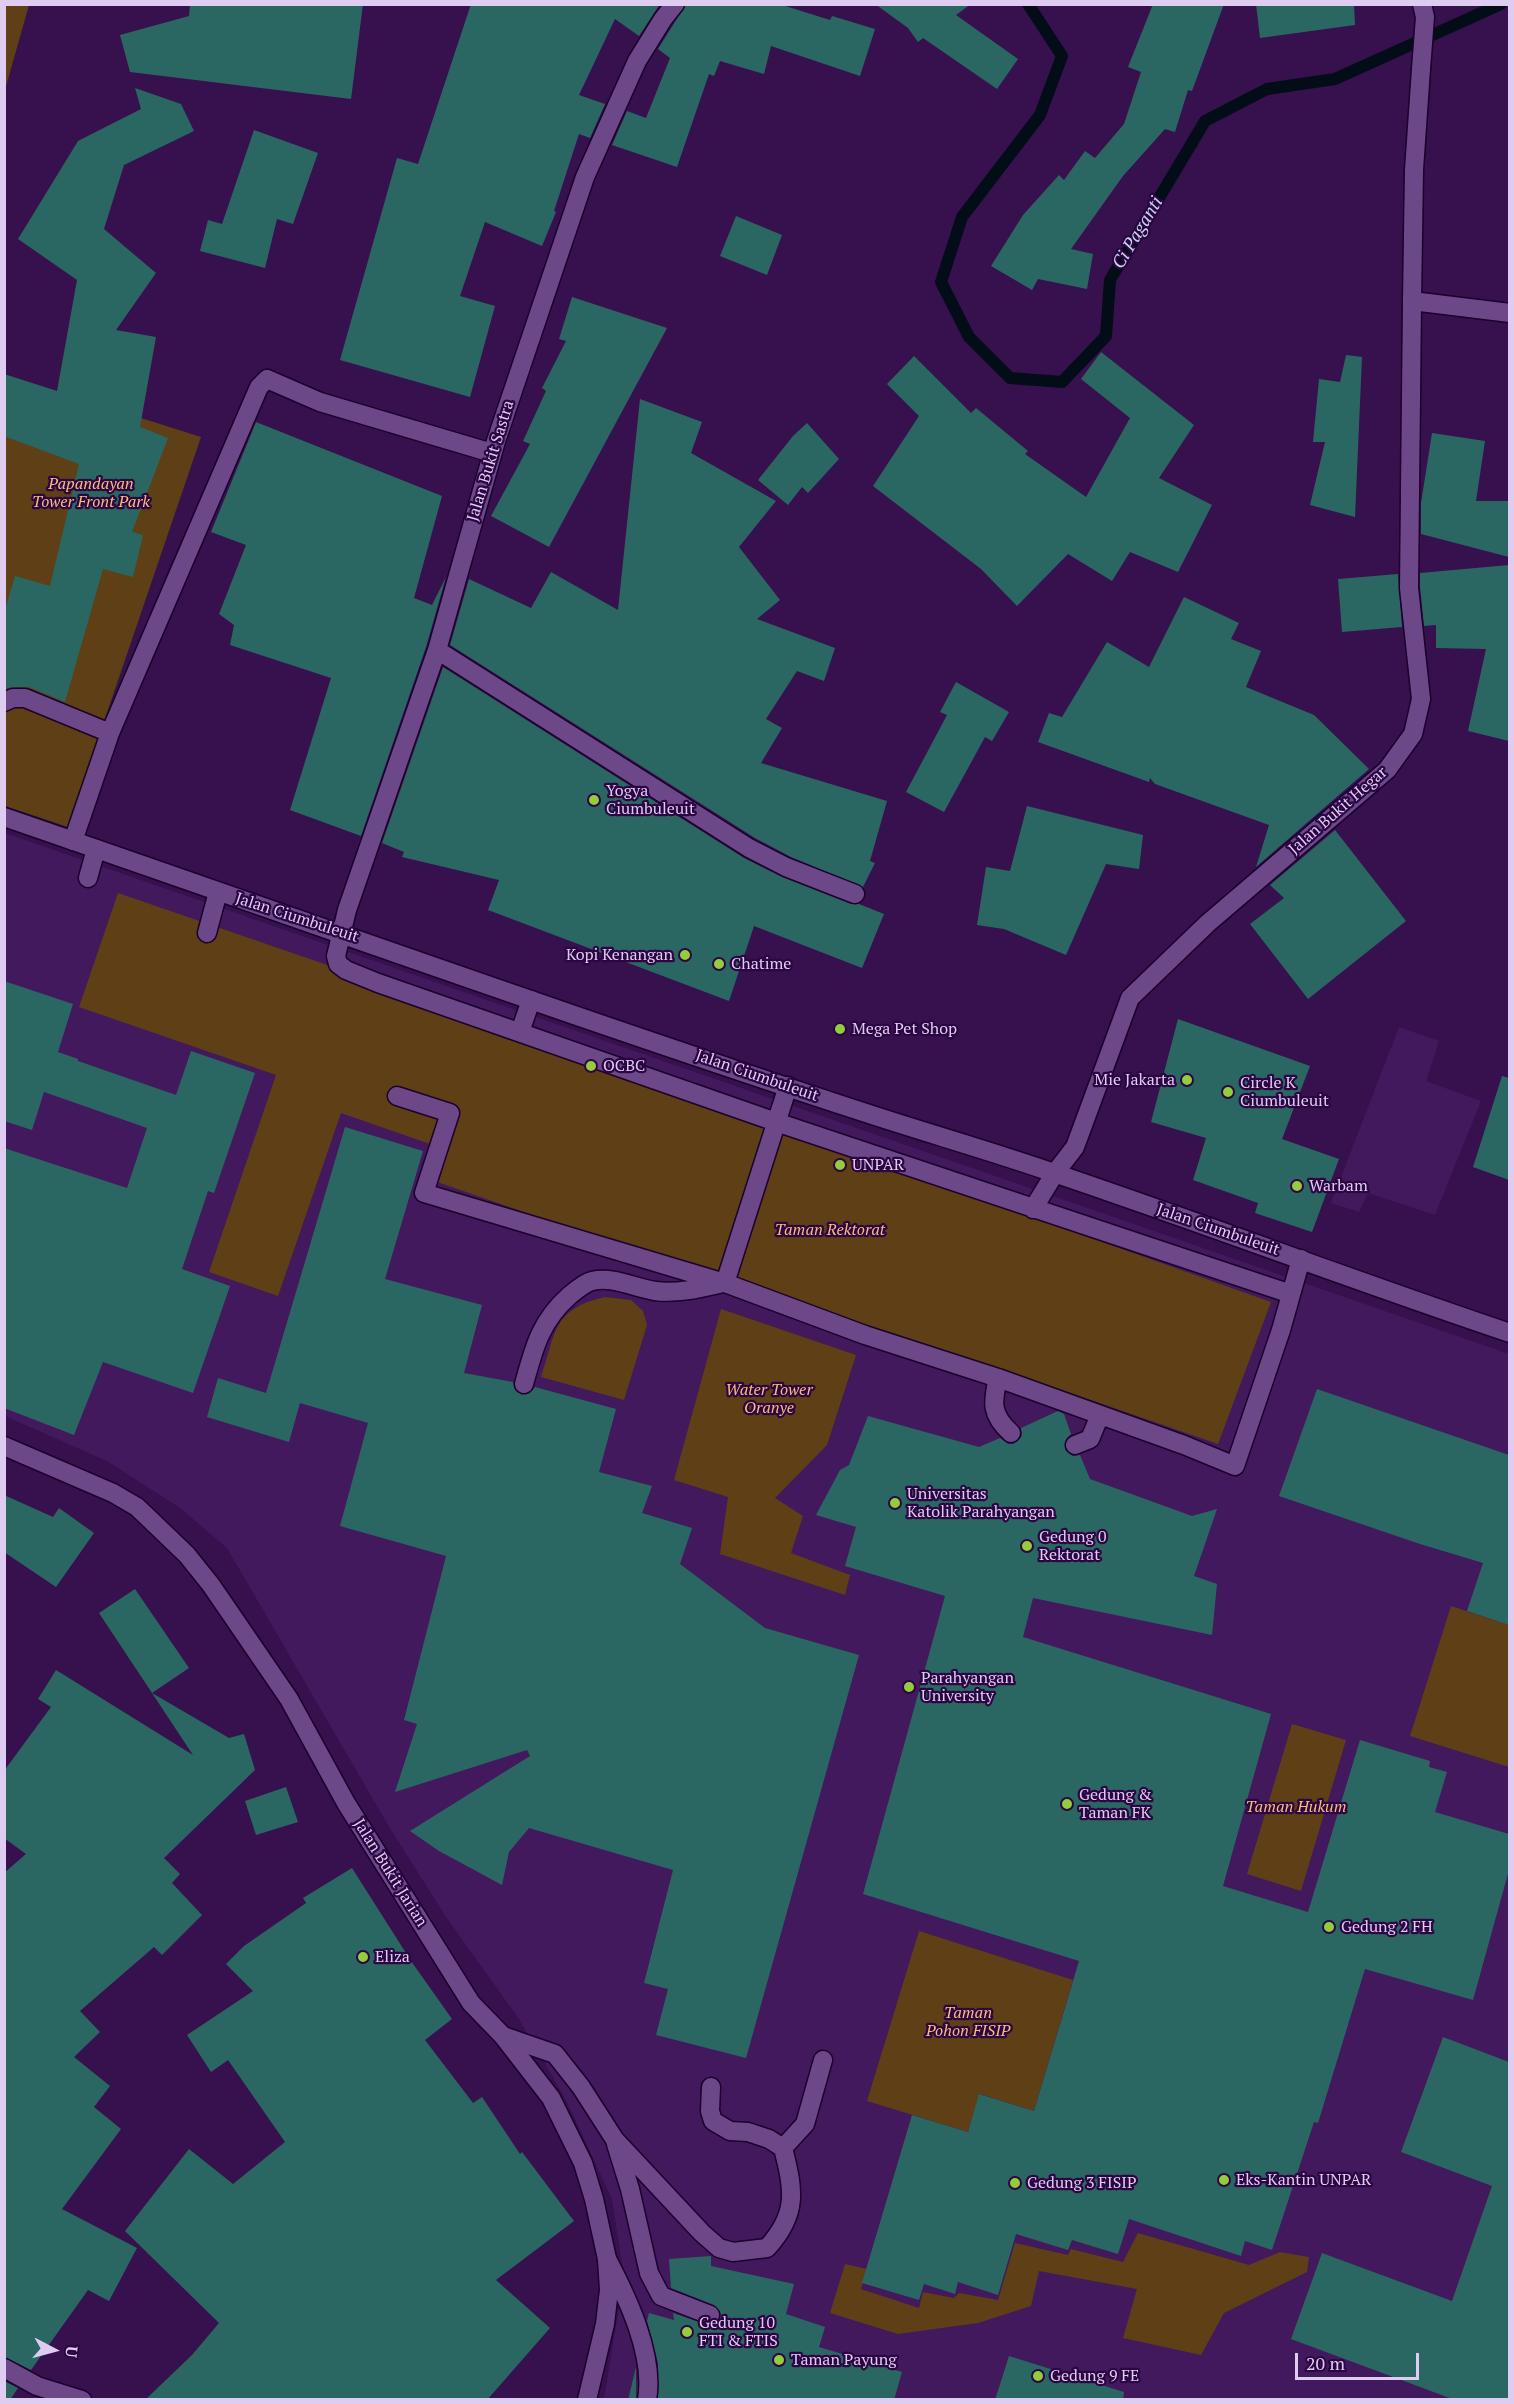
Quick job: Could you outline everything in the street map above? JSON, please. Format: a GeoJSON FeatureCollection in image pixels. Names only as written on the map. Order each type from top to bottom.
{"type":"FeatureCollection","features":[{"type":"Feature","properties":{"kind":"street","name":"Jalan Bukit Sastra"},"geometry":{"type":"LineString","coordinates":[[675,4],[637,61],[585,177],[492,453],[436,650],[340,932],[336,956],[338,964],[346,970],[776,1122],[1291,1294]]}},
{"type":"Feature","properties":{"kind":"street","name":"Jalan Bukit Hegar"},"geometry":{"type":"LineString","coordinates":[[1033,1209],[1055,1173],[1075,1147],[1131,998],[1208,923],[1387,770],[1413,734],[1421,699],[1409,588],[1414,170],[1424,11]]}},
{"type":"Feature","properties":{"kind":"street"},"geometry":{"type":"LineString","coordinates":[[1412,302],[1509,313]]}},
{"type":"Feature","properties":{"kind":"street"},"geometry":{"type":"LineString","coordinates":[[73,841],[110,733],[259,387],[267,379],[320,402],[492,453]]}},
{"type":"Feature","properties":{"kind":"street"},"geometry":{"type":"LineString","coordinates":[[436,650],[749,848],[786,867],[855,894]]}},
{"type":"Feature","properties":{"kind":"street"},"geometry":{"type":"LineString","coordinates":[[4,702],[13,698],[25,698],[110,733]]}},
{"type":"Feature","properties":{"kind":"street","name":"Jalan Ciumbuleuit"},"geometry":{"type":"LineString","coordinates":[[4,817],[531,999],[1055,1173],[1509,1333]]}},
{"type":"Feature","properties":{"kind":"street"},"geometry":{"type":"LineString","coordinates":[[88,878],[96,849]]}},
{"type":"Feature","properties":{"kind":"street"},"geometry":{"type":"LineString","coordinates":[[207,933],[218,892]]}},
{"type":"Feature","properties":{"kind":"street"},"geometry":{"type":"LineString","coordinates":[[520,1032],[531,999]]}},
{"type":"Feature","properties":{"kind":"street"},"geometry":{"type":"LineString","coordinates":[[725,1283],[788,1086]]}},
{"type":"Feature","properties":{"kind":"street"},"geometry":{"type":"LineString","coordinates":[[397,1096],[450,1113],[424,1193],[725,1283],[865,1335],[998,1378],[1184,1445],[1235,1466],[1281,1330],[1301,1259]]}},
{"type":"Feature","properties":{"kind":"street"},"geometry":{"type":"LineString","coordinates":[[524,1384],[537,1339],[549,1318],[577,1290],[591,1281],[626,1282],[655,1291],[692,1290],[725,1283]]}},
{"type":"Feature","properties":{"kind":"street"},"geometry":{"type":"LineString","coordinates":[[998,1378],[994,1396],[995,1410],[999,1422],[1011,1433]]}},
{"type":"Feature","properties":{"kind":"street"},"geometry":{"type":"LineString","coordinates":[[1075,1445],[1090,1439],[1100,1415]]}},
{"type":"Feature","properties":{"kind":"street","name":"Jalan Bukit Jarian"},"geometry":{"type":"LineString","coordinates":[[4,1446],[113,1493],[136,1506],[187,1554],[211,1584],[289,1699],[346,1803],[471,2003],[503,2036],[551,2098],[583,2163],[594,2199],[607,2259],[609,2290],[605,2324],[587,2400]]}},
{"type":"Feature","properties":{"kind":"street"},"geometry":{"type":"LineString","coordinates":[[503,2036],[555,2054],[581,2087],[615,2140],[702,2233],[719,2248],[733,2252],[767,2248],[782,2232],[789,2215],[792,2192],[783,2148],[769,2139],[748,2132],[730,2131],[713,2121],[710,2111],[711,2087]]}},
{"type":"Feature","properties":{"kind":"street"},"geometry":{"type":"LineString","coordinates":[[783,2148],[805,2124],[823,2060]]}},
{"type":"Feature","properties":{"kind":"street"},"geometry":{"type":"LineString","coordinates":[[615,2140],[630,2189],[649,2273],[661,2296],[710,2315]]}},
{"type":"Feature","properties":{"kind":"street"},"geometry":{"type":"LineString","coordinates":[[607,2259],[622,2289],[646,2358],[649,2373],[646,2400]]}},
{"type":"Feature","properties":{"kind":"street"},"geometry":{"type":"LineString","coordinates":[[4,2368],[37,2386],[82,2400]]}},
{"type":"Feature","properties":{"kind":"shaded area","name":"Parahyangan University"},"geometry":{"type":"Polygon","coordinates":[[[5,833],[1509,1354],[1509,2399],[604,2399],[624,2277],[612,2199],[566,2100],[519,2019],[446,1917],[388,1825],[227,1548],[180,1508],[107,1461],[5,1416],[5,833]]]}},
{"type":"Feature","properties":{"kind":"shaded area"},"geometry":{"type":"Polygon","coordinates":[[[1399,1027],[1439,1041],[1426,1081],[1481,1101],[1435,1215],[1368,1193],[1359,1212],[1331,1203],[1399,1027]]]}},
{"type":"Feature","properties":{"kind":"green space"},"geometry":{"type":"Polygon","coordinates":[[[4,5],[29,5],[5,90],[4,5]]]}},
{"type":"Feature","properties":{"kind":"green space","name":"Papandayan Tower Front Park"},"geometry":{"type":"Polygon","coordinates":[[[5,375],[201,437],[68,827],[5,806],[5,375]]]}},
{"type":"Feature","properties":{"kind":"green space"},"geometry":{"type":"Polygon","coordinates":[[[118,893],[775,1119],[720,1280],[420,1176],[430,1144],[341,1113],[278,1296],[209,1272],[276,1075],[79,1007],[118,893]]]}},
{"type":"Feature","properties":{"kind":"green space","name":"Taman Rektorat"},"geometry":{"type":"Polygon","coordinates":[[[779,1127],[1271,1302],[1218,1444],[978,1361],[730,1281],[779,1127]]]}},
{"type":"Feature","properties":{"kind":"green space"},"geometry":{"type":"Polygon","coordinates":[[[605,1297],[631,1300],[643,1311],[647,1325],[624,1400],[541,1377],[554,1336],[565,1316],[575,1308],[605,1297]]]}},
{"type":"Feature","properties":{"kind":"green space","name":"Water Tower Oranye"},"geometry":{"type":"Polygon","coordinates":[[[721,1309],[856,1355],[827,1445],[775,1498],[803,1516],[791,1553],[850,1575],[845,1595],[720,1554],[728,1497],[674,1480],[721,1309]]]}},
{"type":"Feature","properties":{"kind":"green space"},"geometry":{"type":"Polygon","coordinates":[[[1451,1606],[1509,1625],[1509,1767],[1410,1736],[1451,1606]]]}},
{"type":"Feature","properties":{"kind":"green space","name":"Taman Hukum"},"geometry":{"type":"Polygon","coordinates":[[[1292,1724],[1346,1740],[1301,1891],[1247,1874],[1292,1724]]]}},
{"type":"Feature","properties":{"kind":"green space","name":"Taman Pohon FISIP"},"geometry":{"type":"Polygon","coordinates":[[[919,1931],[1073,1980],[1034,2111],[980,2094],[968,2132],[867,2101],[919,1931]]]}},
{"type":"Feature","properties":{"kind":"green space"},"geometry":{"type":"Polygon","coordinates":[[[1138,2233],[1249,2265],[1280,2252],[1309,2257],[1307,2272],[1224,2313],[1201,2355],[1123,2338],[1137,2289],[1039,2271],[1031,2306],[978,2323],[898,2334],[830,2313],[845,2264],[867,2269],[861,2289],[919,2308],[923,2292],[954,2298],[959,2293],[998,2300],[1015,2243],[1068,2255],[1071,2249],[1123,2262],[1138,2233]]]}},
{"type":"Feature","properties":{"kind":"building"},"geometry":{"type":"Polygon","coordinates":[[[190,4],[363,4],[351,99],[130,72],[120,35],[189,16],[190,4]]]}},
{"type":"Feature","properties":{"kind":"building"},"geometry":{"type":"Polygon","coordinates":[[[471,4],[660,4],[639,36],[615,19],[579,95],[605,104],[590,138],[579,134],[554,211],[556,212],[542,246],[485,222],[460,296],[495,306],[470,397],[340,360],[397,158],[418,164],[471,4]]]}},
{"type":"Feature","properties":{"kind":"building"},"geometry":{"type":"Polygon","coordinates":[[[686,4],[779,4],[830,20],[832,16],[875,29],[860,76],[771,46],[764,74],[720,61],[714,76],[709,74],[677,167],[612,145],[627,111],[646,118],[670,58],[658,49],[686,4]]]}},
{"type":"Feature","properties":{"kind":"building"},"geometry":{"type":"Polygon","coordinates":[[[875,4],[971,4],[956,15],[1018,59],[997,89],[923,38],[918,42],[908,28],[875,4]]]}},
{"type":"Feature","properties":{"kind":"building"},"geometry":{"type":"Polygon","coordinates":[[[1153,4],[1224,4],[1192,91],[1188,90],[1175,132],[1165,129],[1123,176],[1071,249],[1093,254],[1087,289],[1038,279],[1032,290],[991,266],[1023,215],[1059,175],[1064,180],[1085,151],[1095,158],[1124,124],[1141,72],[1128,67],[1153,4]]]}},
{"type":"Feature","properties":{"kind":"building"},"geometry":{"type":"Polygon","coordinates":[[[1256,4],[1354,4],[1355,25],[1260,38],[1256,4]]]}},
{"type":"Feature","properties":{"kind":"building"},"geometry":{"type":"Polygon","coordinates":[[[135,88],[181,104],[194,131],[124,165],[104,229],[156,273],[116,330],[156,337],[140,427],[168,438],[132,532],[143,535],[133,577],[103,569],[65,702],[29,687],[4,688],[4,613],[15,576],[50,586],[79,464],[4,436],[4,374],[57,391],[77,280],[18,239],[78,141],[141,109],[135,88]]]}},
{"type":"Feature","properties":{"kind":"building"},"geometry":{"type":"Polygon","coordinates":[[[254,130],[318,153],[293,224],[277,219],[265,268],[200,251],[208,220],[222,224],[254,130]]]}},
{"type":"Feature","properties":{"kind":"building"},"geometry":{"type":"Polygon","coordinates":[[[736,216],[782,235],[767,275],[720,256],[736,216]]]}},
{"type":"Feature","properties":{"kind":"building"},"geometry":{"type":"Polygon","coordinates":[[[572,297],[667,328],[549,547],[491,516],[530,444],[523,441],[546,391],[542,388],[566,341],[559,339],[572,297]]]}},
{"type":"Feature","properties":{"kind":"building"},"geometry":{"type":"Polygon","coordinates":[[[1101,352],[1194,425],[1159,478],[1212,505],[1178,572],[1130,552],[1112,581],[1068,554],[1017,606],[981,569],[873,486],[919,416],[887,384],[914,356],[971,413],[976,408],[1028,451],[1025,454],[1086,497],[1130,418],[1081,379],[1101,352]]]}},
{"type":"Feature","properties":{"kind":"building"},"geometry":{"type":"Polygon","coordinates":[[[1346,355],[1362,357],[1355,517],[1310,505],[1325,442],[1313,442],[1319,379],[1340,382],[1346,355]]]}},
{"type":"Feature","properties":{"kind":"building"},"geometry":{"type":"Polygon","coordinates":[[[640,399],[702,422],[691,453],[776,501],[739,547],[780,600],[757,619],[835,648],[824,681],[797,671],[766,719],[782,728],[761,763],[887,801],[870,861],[875,863],[863,887],[791,857],[755,838],[450,645],[469,579],[531,608],[551,572],[618,610],[640,399]]]}},
{"type":"Feature","properties":{"kind":"building"},"geometry":{"type":"Polygon","coordinates":[[[256,422],[442,496],[414,598],[432,605],[446,577],[426,647],[361,836],[290,810],[331,678],[230,645],[234,625],[219,614],[246,545],[211,532],[256,422]]]}},
{"type":"Feature","properties":{"kind":"building"},"geometry":{"type":"Polygon","coordinates":[[[807,423],[839,459],[808,493],[802,487],[788,505],[758,480],[793,436],[807,423]]]}},
{"type":"Feature","properties":{"kind":"building"},"geometry":{"type":"Polygon","coordinates":[[[1432,433],[1485,441],[1476,501],[1509,501],[1509,557],[1421,534],[1421,503],[1432,433]]]}},
{"type":"Feature","properties":{"kind":"building"},"geometry":{"type":"Polygon","coordinates":[[[1509,565],[1509,741],[1468,731],[1486,649],[1436,648],[1436,625],[1424,626],[1420,573],[1509,565]]]}},
{"type":"Feature","properties":{"kind":"building"},"geometry":{"type":"Polygon","coordinates":[[[1398,574],[1402,627],[1342,632],[1338,579],[1398,574]]]}},
{"type":"Feature","properties":{"kind":"building"},"geometry":{"type":"Polygon","coordinates":[[[1184,597],[1239,623],[1231,639],[1261,651],[1246,687],[1314,715],[1369,769],[1256,867],[1269,825],[1155,784],[1150,778],[1149,782],[1038,742],[1049,713],[1062,717],[1107,642],[1149,667],[1184,597]]]}},
{"type":"Feature","properties":{"kind":"building"},"geometry":{"type":"Polygon","coordinates":[[[443,667],[744,858],[782,877],[851,904],[859,904],[884,914],[862,968],[754,926],[729,1001],[488,910],[499,880],[402,857],[404,852],[382,843],[443,667]]]}},
{"type":"Feature","properties":{"kind":"building"},"geometry":{"type":"Polygon","coordinates":[[[956,682],[1009,712],[992,741],[985,737],[944,812],[906,792],[947,715],[940,712],[956,682]]]}},
{"type":"Feature","properties":{"kind":"building"},"geometry":{"type":"Polygon","coordinates":[[[1027,806],[1143,835],[1139,869],[1106,864],[1066,955],[1004,929],[977,925],[986,867],[1010,871],[1027,806]]]}},
{"type":"Feature","properties":{"kind":"building"},"geometry":{"type":"Polygon","coordinates":[[[1335,830],[1406,921],[1308,999],[1250,924],[1284,898],[1270,885],[1335,830]]]}},
{"type":"Feature","properties":{"kind":"building"},"geometry":{"type":"Polygon","coordinates":[[[4,981],[73,1004],[58,1052],[78,1059],[78,1061],[176,1095],[191,1051],[255,1073],[214,1193],[208,1191],[182,1269],[230,1286],[193,1393],[103,1362],[74,1435],[4,1408],[4,1148],[127,1188],[147,1128],[44,1092],[32,1130],[4,1121],[4,981]]]}},
{"type":"Feature","properties":{"kind":"building"},"geometry":{"type":"Polygon","coordinates":[[[1178,1019],[1310,1066],[1282,1139],[1339,1159],[1312,1232],[1255,1213],[1258,1203],[1193,1180],[1206,1138],[1151,1122],[1178,1019]]]}},
{"type":"Feature","properties":{"kind":"building"},"geometry":{"type":"Polygon","coordinates":[[[1502,1076],[1509,1078],[1509,1180],[1473,1167],[1502,1076]]]}},
{"type":"Feature","properties":{"kind":"building"},"geometry":{"type":"Polygon","coordinates":[[[345,1127],[423,1151],[385,1279],[482,1305],[464,1373],[513,1382],[516,1391],[522,1395],[531,1392],[535,1387],[616,1409],[599,1472],[652,1486],[642,1513],[692,1528],[680,1564],[765,1628],[859,1655],[746,2058],[656,2035],[668,1989],[644,1983],[673,1870],[529,1828],[509,1852],[502,1885],[439,1851],[410,1831],[530,1756],[527,1750],[395,1792],[417,1724],[404,1720],[446,1556],[340,1526],[368,1423],[300,1403],[289,1442],[207,1417],[218,1378],[266,1393],[345,1127]]]}},
{"type":"Feature","properties":{"kind":"building"},"geometry":{"type":"Polygon","coordinates":[[[1317,1389],[1509,1455],[1509,1625],[1467,1611],[1483,1563],[1279,1496],[1317,1389]]]}},
{"type":"Feature","properties":{"kind":"building"},"geometry":{"type":"Polygon","coordinates":[[[1058,1411],[1064,1414],[1071,1434],[1066,1439],[1065,1450],[1073,1456],[1080,1455],[1090,1479],[1192,1516],[1217,1509],[1194,1576],[1217,1584],[1212,1635],[1033,1598],[1023,1637],[1271,1714],[1223,1886],[1308,1912],[1360,1740],[1430,1761],[1429,1767],[1447,1772],[1435,1812],[1509,1834],[1509,1870],[1473,2000],[1365,1969],[1318,2123],[1314,2122],[1272,2250],[1245,2241],[1241,2256],[1129,2219],[1118,2254],[1072,2240],[1068,2250],[1016,2234],[998,2295],[958,2282],[955,2294],[924,2284],[919,2300],[862,2283],[912,2115],[968,2132],[979,2094],[1034,2111],[1079,1961],[863,1894],[945,1596],[845,1566],[856,1527],[816,1515],[840,1470],[849,1465],[868,1416],[979,1447],[1000,1438],[1008,1444],[1014,1444],[1022,1436],[1021,1428],[1058,1411]]]}},
{"type":"Feature","properties":{"kind":"building"},"geometry":{"type":"Polygon","coordinates":[[[4,1495],[53,1517],[59,1508],[94,1533],[56,1587],[4,1552],[4,1495]]]}},
{"type":"Feature","properties":{"kind":"building"},"geometry":{"type":"Polygon","coordinates":[[[135,1589],[189,1668],[152,1693],[99,1613],[135,1589]]]}},
{"type":"Feature","properties":{"kind":"building"},"geometry":{"type":"Polygon","coordinates":[[[56,1670],[193,1755],[152,1693],[229,1738],[244,1734],[255,1770],[164,1858],[180,1874],[172,1883],[202,1915],[162,1955],[154,1947],[80,2011],[100,2032],[74,2057],[110,2086],[94,2107],[121,2129],[62,2209],[137,2248],[109,2301],[88,2290],[31,2370],[4,2357],[4,1873],[26,1854],[4,1838],[4,1771],[51,1707],[38,1699],[56,1670]]]}},
{"type":"Feature","properties":{"kind":"building"},"geometry":{"type":"Polygon","coordinates":[[[286,1787],[298,1822],[256,1835],[245,1801],[286,1787]]]}},
{"type":"Feature","properties":{"kind":"building"},"geometry":{"type":"Polygon","coordinates":[[[352,1868],[411,1961],[452,2019],[425,2040],[473,2103],[482,2097],[520,2154],[522,2152],[574,2221],[496,2280],[550,2328],[487,2400],[145,2400],[192,2355],[219,2323],[125,2231],[189,2149],[233,2184],[285,2142],[228,2060],[211,2072],[187,2035],[253,1991],[226,1964],[244,1946],[306,1903],[303,1898],[352,1868]]]}},
{"type":"Feature","properties":{"kind":"building"},"geometry":{"type":"Polygon","coordinates":[[[1443,2037],[1509,2062],[1509,2400],[1455,2400],[1291,2339],[1322,2253],[1452,2301],[1492,2186],[1401,2152],[1443,2037]]]}},
{"type":"Feature","properties":{"kind":"building","name":"Taman Payung"},"geometry":{"type":"Polygon","coordinates":[[[711,2256],[711,2266],[794,2284],[786,2314],[825,2327],[819,2347],[902,2372],[894,2400],[658,2400],[658,2363],[647,2321],[649,2313],[674,2320],[673,2313],[711,2326],[717,2323],[721,2314],[714,2305],[671,2288],[669,2259],[711,2256]]]}},
{"type":"Feature","properties":{"kind":"building","name":"Gedung 9 FE"},"geometry":{"type":"Polygon","coordinates":[[[1009,2356],[1124,2392],[1123,2400],[995,2400],[1009,2356]]]}},
{"type":"Feature","properties":{"kind":"building"},"geometry":{"type":"Polygon","coordinates":[[[636,2367],[636,2400],[628,2400],[636,2367]]]}},
{"type":"Feature","properties":{"kind":"building"},"geometry":{"type":"Polygon","coordinates":[[[4,2381],[18,2388],[10,2400],[4,2400],[4,2381]]]}},
{"type":"Feature","properties":{"kind":"waterway","name":"Ci Paganti"},"geometry":{"type":"LineString","coordinates":[[1028,4],[1062,56],[1040,115],[962,217],[941,282],[969,337],[1010,378],[1062,382],[1106,336],[1110,280],[1205,121],[1267,89],[1335,79],[1501,4]]}},
{"type":"Feature","properties":{"kind":"place","name":"Yogya Ciumbuleuit"},"geometry":{"type":"Point","coordinates":[594,800]}},
{"type":"Feature","properties":{"kind":"place","name":"Kopi Kenangan"},"geometry":{"type":"Point","coordinates":[685,955]}},
{"type":"Feature","properties":{"kind":"place","name":"Chatime"},"geometry":{"type":"Point","coordinates":[719,964]}},
{"type":"Feature","properties":{"kind":"place","name":"Mega Pet Shop"},"geometry":{"type":"Point","coordinates":[840,1029]}},
{"type":"Feature","properties":{"kind":"place","name":"OCBC"},"geometry":{"type":"Point","coordinates":[591,1066]}},
{"type":"Feature","properties":{"kind":"place","name":"Mie Jakarta"},"geometry":{"type":"Point","coordinates":[1187,1080]}},
{"type":"Feature","properties":{"kind":"place","name":"Circle K Ciumbuleuit"},"geometry":{"type":"Point","coordinates":[1228,1092]}},
{"type":"Feature","properties":{"kind":"place","name":"UNPAR"},"geometry":{"type":"Point","coordinates":[840,1165]}},
{"type":"Feature","properties":{"kind":"place","name":"Warbam"},"geometry":{"type":"Point","coordinates":[1297,1186]}},
{"type":"Feature","properties":{"kind":"place","name":"Universitas Katolik Parahyangan"},"geometry":{"type":"Point","coordinates":[895,1503]}},
{"type":"Feature","properties":{"kind":"place","name":"Gedung 0 Rektorat"},"geometry":{"type":"Point","coordinates":[1027,1546]}},
{"type":"Feature","properties":{"kind":"place","name":"Parahyangan University"},"geometry":{"type":"Point","coordinates":[909,1687]}},
{"type":"Feature","properties":{"kind":"place","name":"Gedung & Taman FK"},"geometry":{"type":"Point","coordinates":[1067,1804]}},
{"type":"Feature","properties":{"kind":"place","name":"Gedung 2 FH"},"geometry":{"type":"Point","coordinates":[1329,1927]}},
{"type":"Feature","properties":{"kind":"place","name":"Eliza"},"geometry":{"type":"Point","coordinates":[363,1957]}},
{"type":"Feature","properties":{"kind":"place","name":"Eks-Kantin UNPAR"},"geometry":{"type":"Point","coordinates":[1224,2180]}},
{"type":"Feature","properties":{"kind":"place","name":"Gedung 3 FISIP"},"geometry":{"type":"Point","coordinates":[1015,2183]}},
{"type":"Feature","properties":{"kind":"place","name":"Gedung 10 FTI & FTIS"},"geometry":{"type":"Point","coordinates":[687,2332]}},
{"type":"Feature","properties":{"kind":"place","name":"Taman Payung"},"geometry":{"type":"Point","coordinates":[779,2360]}},
{"type":"Feature","properties":{"kind":"place","name":"Gedung 9 FE"},"geometry":{"type":"Point","coordinates":[1038,2376]}}]}
